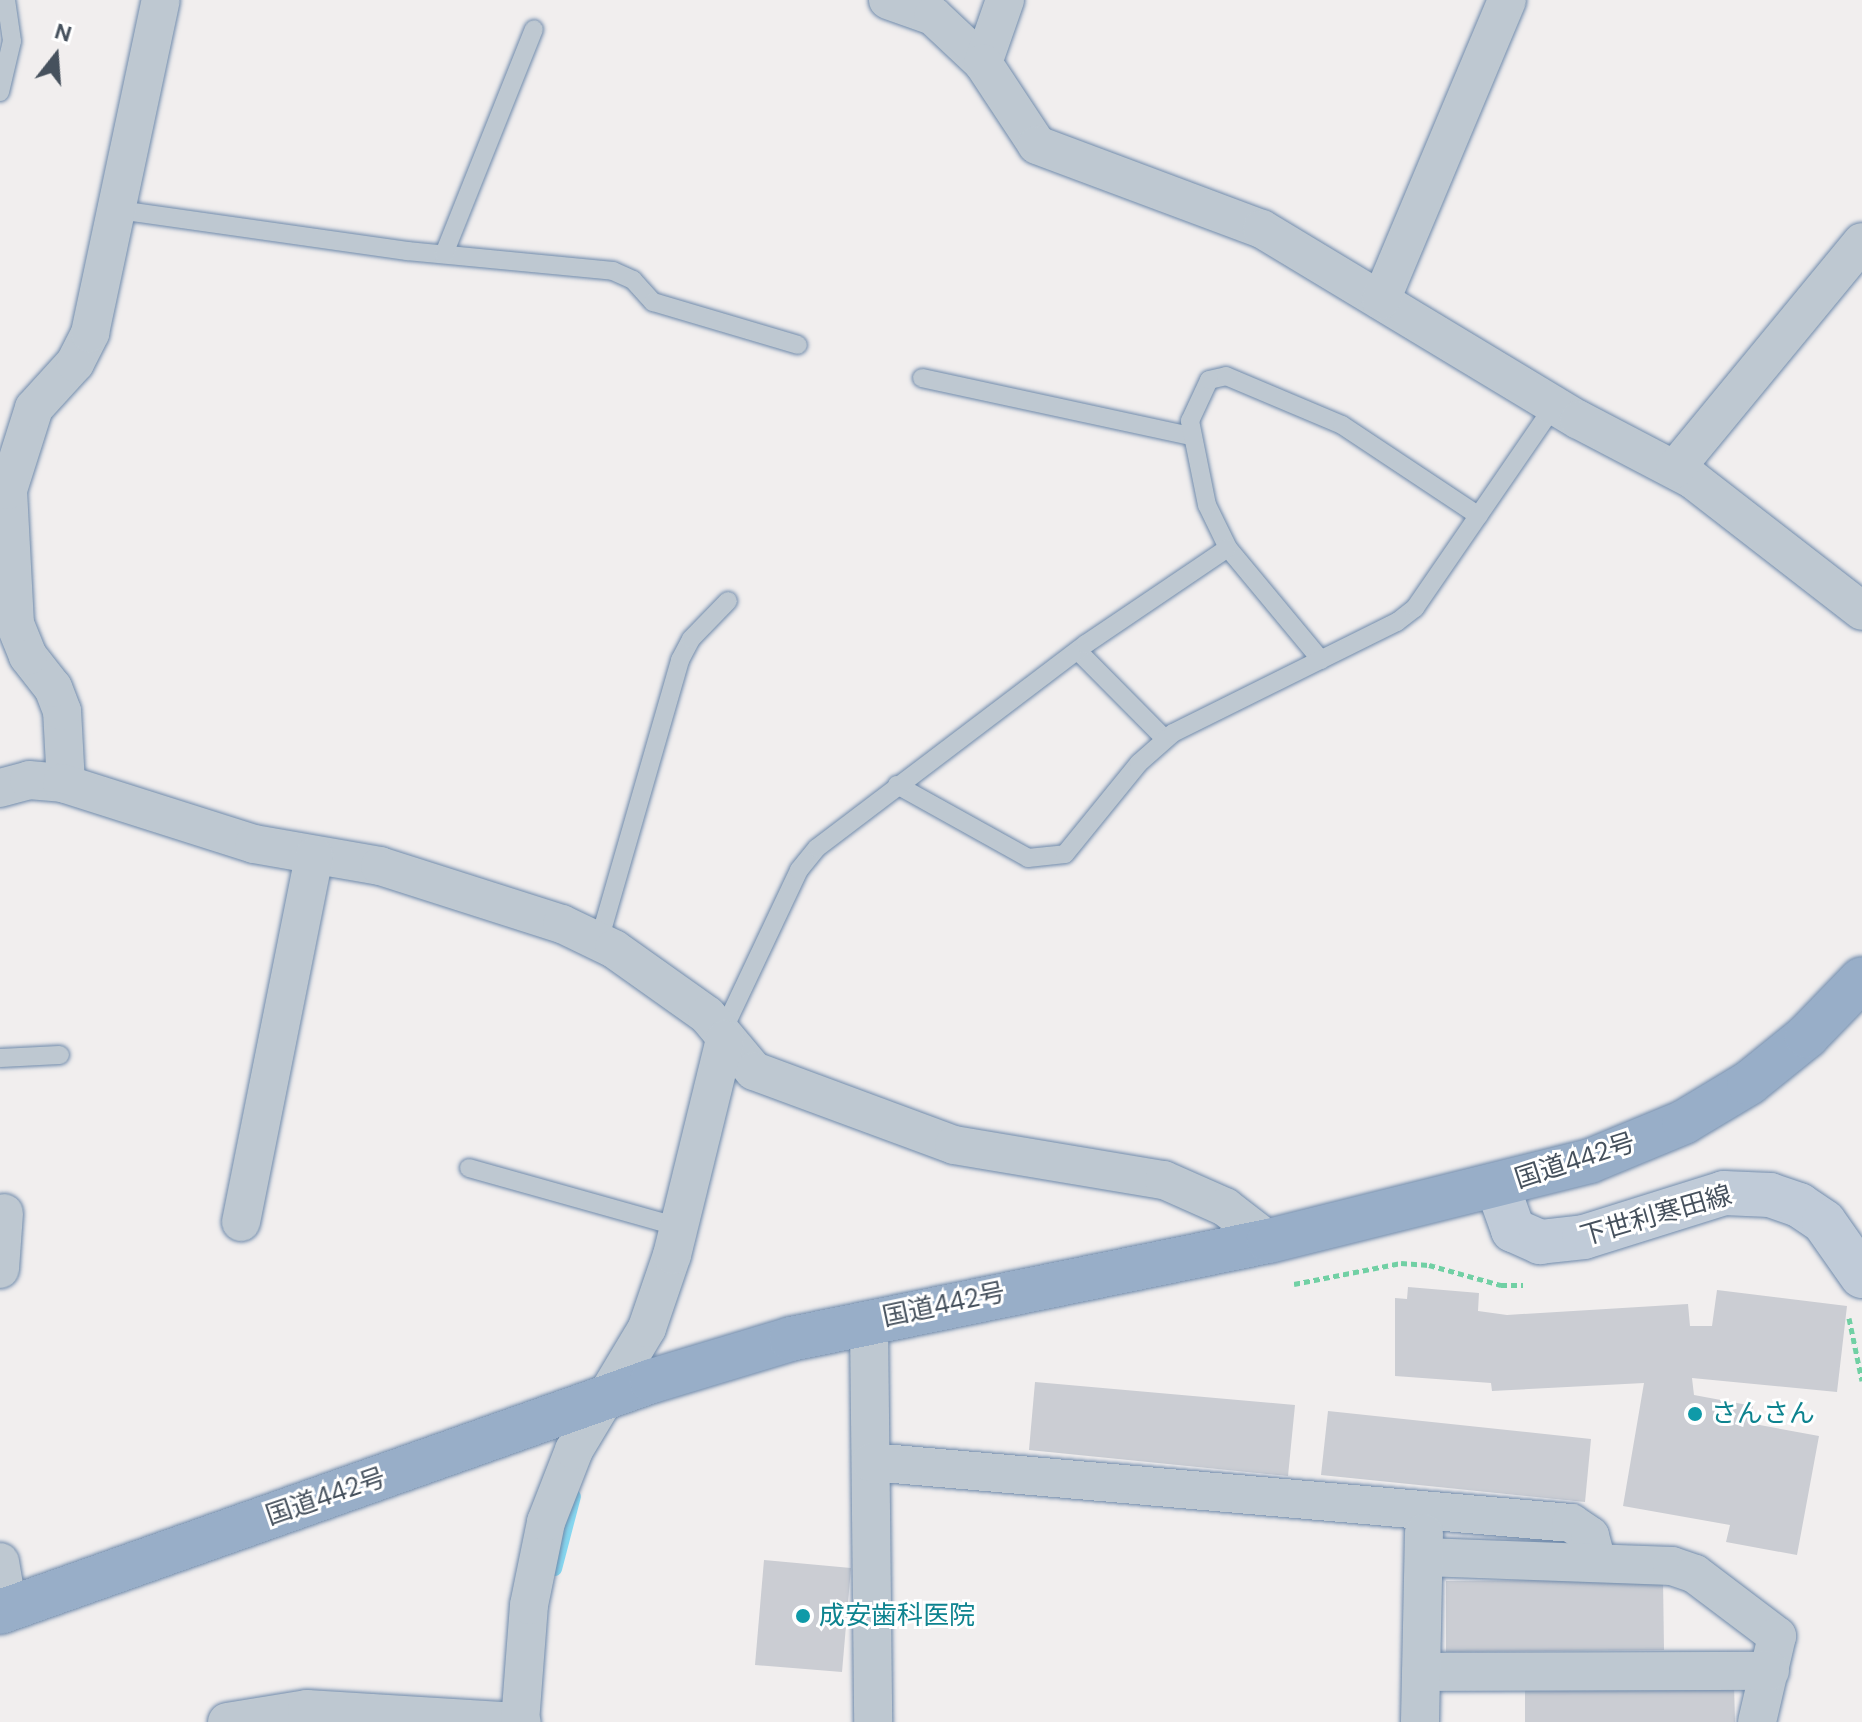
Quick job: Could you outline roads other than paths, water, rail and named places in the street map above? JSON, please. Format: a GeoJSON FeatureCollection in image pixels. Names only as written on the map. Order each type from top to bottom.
{"type":"FeatureCollection","features":[{"type":"Feature","properties":{"kind":"highway","name":"国道442号"},"geometry":{"type":"LineString","coordinates":[[4,1610],[604,1397],[751,1351],[869,1321],[1269,1241],[1590,1161],[1696,1115],[1781,1059],[1862,979]]}},
{"type":"Feature","properties":{"kind":"main road","name":"下世利寒田線"},"geometry":{"type":"LineString","coordinates":[[1497,1185],[1513,1230],[1540,1242],[1584,1237],[1724,1193],[1770,1195],[1811,1212],[1834,1231],[1858,1281]]}},
{"type":"Feature","properties":{"kind":"street"},"geometry":{"type":"LineString","coordinates":[[66,784],[62,711],[53,688],[22,646],[15,624],[8,490],[34,408],[84,349],[119,210],[161,0]]}},
{"type":"Feature","properties":{"kind":"street"},"geometry":{"type":"LineString","coordinates":[[888,0],[933,16],[983,63],[1037,145],[1237,216],[1554,406],[1675,469],[1862,611]]}},
{"type":"Feature","properties":{"kind":"street"},"geometry":{"type":"LineString","coordinates":[[983,63],[1005,0]]}},
{"type":"Feature","properties":{"kind":"street"},"geometry":{"type":"LineString","coordinates":[[1381,300],[1507,0]]}},
{"type":"Feature","properties":{"kind":"street"},"geometry":{"type":"LineString","coordinates":[[1675,469],[1862,242]]}},
{"type":"Feature","properties":{"kind":"street"},"geometry":{"type":"LineString","coordinates":[[0,788],[41,780],[66,784],[170,821],[314,856],[405,872],[599,941],[707,1015],[754,1071],[866,1115],[987,1154],[1164,1180],[1225,1207],[1269,1241]]}},
{"type":"Feature","properties":{"kind":"street"},"geometry":{"type":"LineString","coordinates":[[241,1222],[314,856]]}},
{"type":"Feature","properties":{"kind":"street"},"geometry":{"type":"LineString","coordinates":[[227,1722],[307,1709],[521,1722],[537,1557],[561,1477],[604,1397],[647,1328],[679,1227],[724,1036]]}},
{"type":"Feature","properties":{"kind":"street"},"geometry":{"type":"LineString","coordinates":[[0,1269],[4,1213]]}},
{"type":"Feature","properties":{"kind":"street"},"geometry":{"type":"LineString","coordinates":[[869,1321],[873,1722]]}},
{"type":"Feature","properties":{"kind":"street"},"geometry":{"type":"LineString","coordinates":[[871,1462],[1571,1523],[1590,1536],[1597,1562]]}},
{"type":"Feature","properties":{"kind":"street"},"geometry":{"type":"LineString","coordinates":[[1420,1722],[1425,1510]]}},
{"type":"Feature","properties":{"kind":"street"},"geometry":{"type":"LineString","coordinates":[[1424,1557],[1672,1566],[1705,1580],[1777,1636],[1757,1722]]}},
{"type":"Feature","properties":{"kind":"street"},"geometry":{"type":"LineString","coordinates":[[0,1562],[4,1610]]}},
{"type":"Feature","properties":{"kind":"street"},"geometry":{"type":"LineString","coordinates":[[1421,1672],[1770,1671]]}},
{"type":"Feature","properties":{"kind":"lane"},"geometry":{"type":"LineString","coordinates":[[0,92],[13,25],[6,0]]}},
{"type":"Feature","properties":{"kind":"lane"},"geometry":{"type":"LineString","coordinates":[[444,254],[534,29]]}},
{"type":"Feature","properties":{"kind":"lane"},"geometry":{"type":"LineString","coordinates":[[119,210],[444,254],[613,271],[633,280],[653,302],[798,345]]}},
{"type":"Feature","properties":{"kind":"lane"},"geometry":{"type":"LineString","coordinates":[[1321,660],[1228,548],[1203,494],[1190,436],[1193,408],[1202,388],[1226,376],[1342,425],[1479,516]]}},
{"type":"Feature","properties":{"kind":"lane"},"geometry":{"type":"LineString","coordinates":[[922,378],[1190,436]]}},
{"type":"Feature","properties":{"kind":"lane"},"geometry":{"type":"LineString","coordinates":[[897,785],[1040,860],[1065,854],[1165,739],[1321,660],[1415,608],[1554,406]]}},
{"type":"Feature","properties":{"kind":"lane"},"geometry":{"type":"LineString","coordinates":[[724,1036],[799,870],[833,833],[1078,651],[1228,548]]}},
{"type":"Feature","properties":{"kind":"lane"},"geometry":{"type":"LineString","coordinates":[[599,941],[680,660],[691,639],[728,601]]}},
{"type":"Feature","properties":{"kind":"lane"},"geometry":{"type":"LineString","coordinates":[[1078,651],[1165,739]]}},
{"type":"Feature","properties":{"kind":"lane"},"geometry":{"type":"LineString","coordinates":[[0,1058],[60,1055]]}},
{"type":"Feature","properties":{"kind":"lane"},"geometry":{"type":"LineString","coordinates":[[469,1168],[679,1227]]}},
{"type":"Feature","properties":{"kind":"waterway"},"geometry":{"type":"LineString","coordinates":[[555,1569],[574,1496]]}},
{"type":"Feature","properties":{"kind":"place","name":"さんさん"},"geometry":{"type":"Point","coordinates":[1695,1414]}},
{"type":"Feature","properties":{"kind":"place","name":"成安歯科医院"},"geometry":{"type":"Point","coordinates":[803,1616]}}]}
